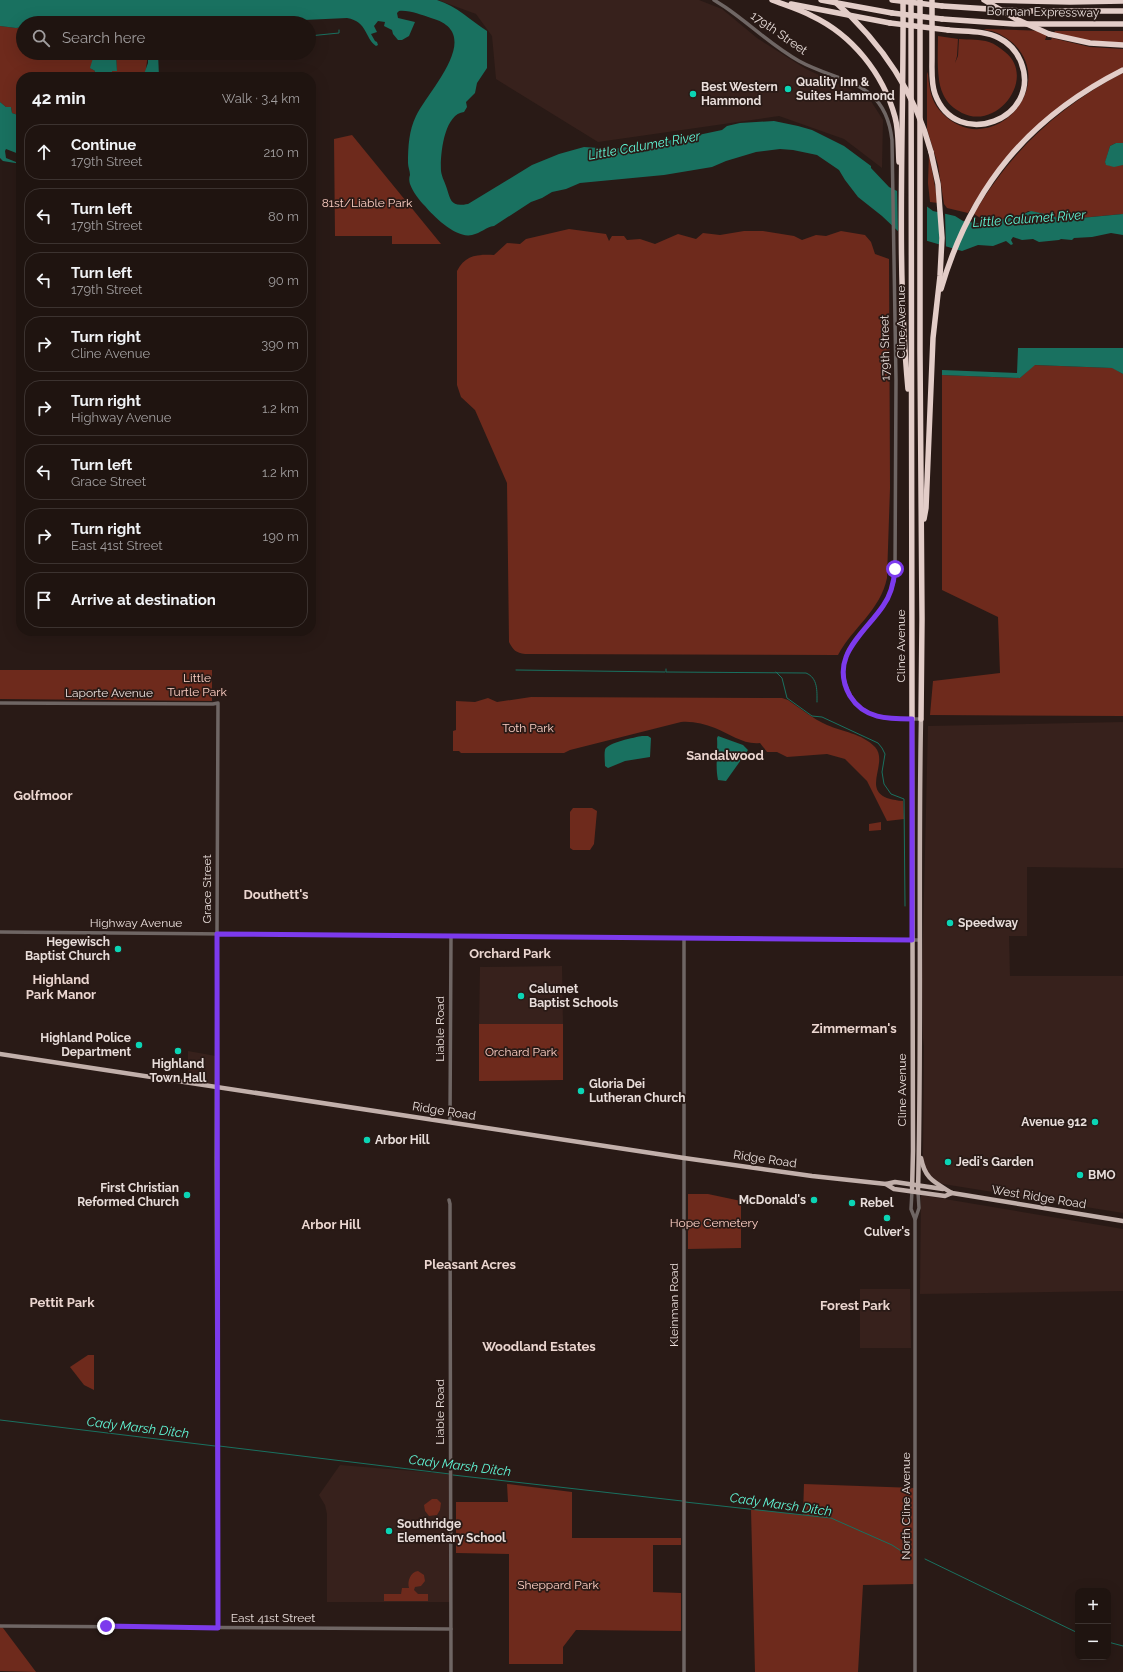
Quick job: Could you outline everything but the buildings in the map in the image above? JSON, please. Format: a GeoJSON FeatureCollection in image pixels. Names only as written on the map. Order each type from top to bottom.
{"type":"FeatureCollection","features":[{"type":"Feature","properties":{"kind":"highway"},"geometry":{"type":"LineString","coordinates":[[773,0],[845,16],[890,23],[948,30],[985,33],[1005,42],[1020,59],[1024,73],[1023,88],[1017,103],[1004,117],[986,124],[972,124],[953,118],[938,102],[932,85],[932,0]]}},
{"type":"Feature","properties":{"kind":"highway"},"geometry":{"type":"LineString","coordinates":[[773,0],[812,16],[828,25],[843,35],[870,64],[890,100],[895,118],[901,175]]}},
{"type":"Feature","properties":{"kind":"highway","name":"Borman Expressway"},"geometry":{"type":"LineString","coordinates":[[821,0],[892,13],[942,19],[1014,24],[1123,24]]}},
{"type":"Feature","properties":{"kind":"highway"},"geometry":{"type":"LineString","coordinates":[[833,0],[870,36],[892,65],[916,110],[931,152],[940,200],[942,257],[932,338],[926,508],[921,531]]}},
{"type":"Feature","properties":{"kind":"highway","name":"Borman Expressway"},"geometry":{"type":"LineString","coordinates":[[892,0],[942,6],[1020,11],[1123,11]]}},
{"type":"Feature","properties":{"kind":"highway"},"geometry":{"type":"LineString","coordinates":[[903,0],[901,190],[907,374],[912,423]]}},
{"type":"Feature","properties":{"kind":"highway","name":"Cline Avenue"},"geometry":{"type":"LineString","coordinates":[[911,0],[912,719]]}},
{"type":"Feature","properties":{"kind":"highway","name":"Cline Avenue"},"geometry":{"type":"LineString","coordinates":[[920,0],[921,718]]}},
{"type":"Feature","properties":{"kind":"highway"},"geometry":{"type":"LineString","coordinates":[[985,0],[1123,1]]}},
{"type":"Feature","properties":{"kind":"highway"},"geometry":{"type":"LineString","coordinates":[[985,0],[1016,19],[1049,34],[1090,43],[1123,45]]}},
{"type":"Feature","properties":{"kind":"highway"},"geometry":{"type":"LineString","coordinates":[[1092,0],[1105,1]]}},
{"type":"Feature","properties":{"kind":"highway"},"geometry":{"type":"LineString","coordinates":[[936,307],[950,259],[960,234],[972,211],[1003,164],[1038,126],[1080,93],[1123,70]]}},
{"type":"Feature","properties":{"kind":"main road","name":"Cline Avenue"},"geometry":{"type":"LineString","coordinates":[[918,1192],[920,1154],[919,940],[921,718]]}},
{"type":"Feature","properties":{"kind":"main road","name":"Cline Avenue"},"geometry":{"type":"LineString","coordinates":[[912,719],[912,1191]]}},
{"type":"Feature","properties":{"kind":"main road","name":"Ridge Road"},"geometry":{"type":"LineString","coordinates":[[0,1054],[816,1177],[886,1184],[895,1182],[912,1184]]}},
{"type":"Feature","properties":{"kind":"main road"},"geometry":{"type":"LineString","coordinates":[[920,1154],[928,1177],[946,1190]]}},
{"type":"Feature","properties":{"kind":"main road","name":"Ridge Road"},"geometry":{"type":"LineString","coordinates":[[886,1184],[894,1189],[918,1192]]}},
{"type":"Feature","properties":{"kind":"main road","name":"West Ridge Road"},"geometry":{"type":"LineString","coordinates":[[912,1184],[946,1190],[952,1193],[1122,1221]]}},
{"type":"Feature","properties":{"kind":"main road","name":"West Ridge Road"},"geometry":{"type":"LineString","coordinates":[[918,1192],[945,1196],[952,1193]]}},
{"type":"Feature","properties":{"kind":"street","name":"179th Street"},"geometry":{"type":"LineString","coordinates":[[714,0],[725,6],[800,61],[859,86],[876,99],[884,111],[891,131],[896,380],[895,573],[892,588],[886,602],[856,638],[845,658],[843,672],[844,682],[849,694],[855,703],[863,710],[882,718],[921,718]]}},
{"type":"Feature","properties":{"kind":"street","name":"Laporte Avenue"},"geometry":{"type":"LineString","coordinates":[[0,703],[218,703]]}},
{"type":"Feature","properties":{"kind":"street","name":"Grace Street"},"geometry":{"type":"LineString","coordinates":[[218,703],[216,1188],[218,1628]]}},
{"type":"Feature","properties":{"kind":"street","name":"Highway Avenue"},"geometry":{"type":"LineString","coordinates":[[0,932],[919,940]]}},
{"type":"Feature","properties":{"kind":"street","name":"Liable Road"},"geometry":{"type":"LineString","coordinates":[[450,1122],[451,936]]}},
{"type":"Feature","properties":{"kind":"street","name":"Kleinman Road"},"geometry":{"type":"LineString","coordinates":[[684,938],[684,1672]]}},
{"type":"Feature","properties":{"kind":"street","name":"Cline Avenue"},"geometry":{"type":"LineString","coordinates":[[912,1191],[912,1209],[915,1220],[916,1341]]}},
{"type":"Feature","properties":{"kind":"street","name":"Cline Avenue"},"geometry":{"type":"LineString","coordinates":[[915,1220],[919,1208],[918,1192]]}},
{"type":"Feature","properties":{"kind":"street","name":"Liable Road"},"geometry":{"type":"LineString","coordinates":[[449,1200],[451,1672]]}},
{"type":"Feature","properties":{"kind":"street","name":"North Cline Avenue"},"geometry":{"type":"LineString","coordinates":[[915,1672],[916,1341]]}},
{"type":"Feature","properties":{"kind":"street","name":"East 41st Street"},"geometry":{"type":"LineString","coordinates":[[0,1626],[450,1629]]}},
{"type":"Feature","properties":{"kind":"shaded area"},"geometry":{"type":"Polygon","coordinates":[[[438,0],[699,0],[722,9],[757,38],[806,69],[869,98],[883,120],[882,168],[844,139],[779,116],[598,142],[496,79],[492,36],[476,14],[438,0]]]}},
{"type":"Feature","properties":{"kind":"shaded area"},"geometry":{"type":"Polygon","coordinates":[[[1123,722],[1123,868],[1027,867],[1027,936],[1009,936],[1010,976],[1123,976],[1123,1213],[943,1184],[929,1176],[923,1158],[924,1046],[922,976],[928,726],[1123,722]]]}},
{"type":"Feature","properties":{"kind":"shaded area","name":"Calumet Baptist Schools"},"geometry":{"type":"Polygon","coordinates":[[[562,966],[563,1024],[479,1024],[480,967],[562,966]]]}},
{"type":"Feature","properties":{"kind":"shaded area"},"geometry":{"type":"Polygon","coordinates":[[[188,1051],[216,1056],[217,1086],[188,1082],[188,1051]]]}},
{"type":"Feature","properties":{"kind":"shaded area"},"geometry":{"type":"Polygon","coordinates":[[[921,1195],[1123,1229],[1123,1291],[920,1294],[921,1195]]]}},
{"type":"Feature","properties":{"kind":"shaded area"},"geometry":{"type":"Polygon","coordinates":[[[860,1289],[910,1289],[911,1348],[860,1348],[860,1289]]]}},
{"type":"Feature","properties":{"kind":"shaded area","name":"Southridge Elementary School"},"geometry":{"type":"Polygon","coordinates":[[[340,1465],[450,1474],[450,1602],[327,1602],[327,1514],[325,1505],[319,1495],[340,1465]]]}},
{"type":"Feature","properties":{"kind":"green space"},"geometry":{"type":"Polygon","coordinates":[[[0,26],[16,28],[16,60],[93,60],[92,69],[95,72],[16,72],[16,114],[12,113],[11,107],[6,107],[0,102],[0,26]]]}},
{"type":"Feature","properties":{"kind":"green space"},"geometry":{"type":"Polygon","coordinates":[[[984,29],[1048,31],[1045,40],[1051,40],[1052,38],[1090,47],[1123,49],[1123,68],[1076,95],[1035,129],[999,168],[968,213],[947,208],[944,204],[938,165],[927,129],[927,72],[931,95],[935,103],[942,113],[960,126],[980,129],[998,124],[1013,113],[1024,98],[1028,80],[1025,61],[1011,41],[997,33],[984,29]]]}},
{"type":"Feature","properties":{"kind":"green space"},"geometry":{"type":"Polygon","coordinates":[[[1055,31],[1123,31],[1123,43],[1086,40],[1054,33],[1055,31]]]}},
{"type":"Feature","properties":{"kind":"green space"},"geometry":{"type":"Polygon","coordinates":[[[938,36],[958,39],[955,63],[958,56],[959,39],[986,41],[1005,52],[1014,63],[1017,75],[1015,87],[1009,99],[1000,108],[988,115],[975,117],[962,113],[948,103],[943,94],[939,81],[938,36]]]}},
{"type":"Feature","properties":{"kind":"green space"},"geometry":{"type":"Polygon","coordinates":[[[116,60],[147,60],[146,72],[112,72],[117,71],[116,60]]]}},
{"type":"Feature","properties":{"kind":"green space"},"geometry":{"type":"Polygon","coordinates":[[[1123,73],[1123,143],[1116,143],[1110,146],[1105,163],[1110,166],[1123,165],[1123,214],[1069,219],[1063,216],[1057,218],[1054,216],[1028,211],[990,224],[974,214],[1003,170],[1038,133],[1078,100],[1123,73]]]}},
{"type":"Feature","properties":{"kind":"green space","name":"81st/Liable Park"},"geometry":{"type":"Polygon","coordinates":[[[352,135],[441,244],[392,244],[392,236],[335,236],[334,139],[352,135]]]}},
{"type":"Feature","properties":{"kind":"green space"},"geometry":{"type":"Polygon","coordinates":[[[929,154],[938,203],[930,202],[928,183],[929,154]]]}},
{"type":"Feature","properties":{"kind":"green space"},"geometry":{"type":"Polygon","coordinates":[[[569,229],[606,234],[609,241],[612,236],[624,236],[627,240],[640,239],[655,244],[678,234],[696,239],[703,233],[720,235],[744,231],[763,231],[794,236],[802,240],[816,235],[826,236],[841,231],[865,235],[871,242],[875,254],[889,259],[890,488],[887,578],[884,590],[878,600],[838,655],[525,654],[515,651],[512,647],[509,642],[507,483],[475,410],[461,397],[457,385],[457,271],[468,259],[477,255],[494,255],[507,243],[520,244],[526,239],[569,229]]]}},
{"type":"Feature","properties":{"kind":"green space"},"geometry":{"type":"Polygon","coordinates":[[[1034,365],[1113,368],[1123,374],[1123,716],[930,715],[933,681],[1000,673],[998,617],[942,590],[942,375],[1020,378],[1034,365]]]}},
{"type":"Feature","properties":{"kind":"green space","name":"Little Turtle Park"},"geometry":{"type":"Polygon","coordinates":[[[0,670],[212,670],[212,701],[0,699],[0,670]]]}},
{"type":"Feature","properties":{"kind":"green space","name":"Toth Park"},"geometry":{"type":"Polygon","coordinates":[[[531,697],[782,698],[788,700],[822,723],[858,736],[875,747],[879,754],[876,787],[880,793],[888,798],[903,801],[904,819],[887,821],[867,781],[845,759],[827,754],[787,757],[777,752],[767,752],[760,743],[743,741],[715,728],[694,722],[681,722],[570,750],[564,753],[461,753],[459,751],[453,751],[453,731],[456,730],[456,701],[475,702],[488,698],[497,702],[531,697]]]}},
{"type":"Feature","properties":{"kind":"green space"},"geometry":{"type":"Polygon","coordinates":[[[573,808],[592,808],[597,811],[594,844],[590,850],[573,850],[570,848],[570,812],[573,808]]]}},
{"type":"Feature","properties":{"kind":"green space"},"geometry":{"type":"Polygon","coordinates":[[[881,822],[881,830],[869,831],[869,824],[881,822]]]}},
{"type":"Feature","properties":{"kind":"green space","name":"Orchard Park"},"geometry":{"type":"Polygon","coordinates":[[[479,1024],[563,1024],[563,1080],[479,1081],[479,1024]]]}},
{"type":"Feature","properties":{"kind":"green space","name":"Hope Cemetery"},"geometry":{"type":"Polygon","coordinates":[[[688,1194],[708,1194],[741,1201],[741,1248],[688,1249],[688,1194]]]}},
{"type":"Feature","properties":{"kind":"green space"},"geometry":{"type":"Polygon","coordinates":[[[88,1355],[94,1355],[94,1390],[84,1385],[70,1367],[88,1355]]]}},
{"type":"Feature","properties":{"kind":"green space","name":"Sheppard Park"},"geometry":{"type":"Polygon","coordinates":[[[507,1484],[572,1492],[572,1538],[681,1538],[681,1545],[653,1545],[653,1592],[681,1593],[681,1631],[576,1630],[563,1647],[563,1664],[509,1664],[509,1554],[456,1553],[456,1502],[508,1502],[507,1484]]]}},
{"type":"Feature","properties":{"kind":"green space"},"geometry":{"type":"Polygon","coordinates":[[[804,1484],[915,1488],[916,1584],[863,1585],[858,1672],[755,1672],[751,1509],[803,1515],[804,1484]]]}},
{"type":"Feature","properties":{"kind":"green space"},"geometry":{"type":"Polygon","coordinates":[[[432,1499],[437,1499],[441,1503],[440,1510],[437,1515],[429,1516],[425,1511],[424,1505],[432,1499]]]}},
{"type":"Feature","properties":{"kind":"green space"},"geometry":{"type":"Polygon","coordinates":[[[418,1571],[424,1575],[425,1581],[421,1586],[415,1587],[414,1590],[418,1594],[428,1594],[428,1601],[384,1601],[384,1594],[401,1594],[402,1588],[409,1588],[408,1583],[411,1575],[418,1571]]]}},
{"type":"Feature","properties":{"kind":"green space"},"geometry":{"type":"Polygon","coordinates":[[[0,1624],[36,1672],[0,1671],[0,1624]]]}},
{"type":"Feature","properties":{"kind":"water","name":"Little Calumet River"},"geometry":{"type":"Polygon","coordinates":[[[0,0],[437,0],[451,6],[487,31],[487,68],[477,83],[475,93],[466,102],[467,107],[464,112],[457,114],[448,127],[441,155],[442,176],[451,200],[455,204],[468,204],[532,165],[559,154],[584,147],[614,149],[684,138],[722,130],[727,126],[740,123],[774,121],[812,130],[844,146],[871,166],[871,168],[889,187],[925,205],[933,211],[955,216],[963,221],[987,225],[998,220],[1021,215],[1031,211],[1057,218],[1065,216],[1070,219],[1123,214],[1123,235],[1111,233],[1092,237],[1074,238],[1072,240],[1061,239],[1039,242],[1033,239],[1022,240],[1013,237],[1011,240],[1013,244],[1011,245],[1006,241],[993,246],[978,245],[962,251],[900,233],[858,197],[839,170],[817,155],[780,149],[756,152],[712,167],[664,175],[580,183],[566,189],[552,192],[531,202],[494,226],[472,235],[460,234],[446,226],[434,216],[416,196],[409,180],[410,174],[408,163],[410,133],[414,121],[441,77],[454,48],[454,36],[447,25],[419,14],[399,11],[397,13],[398,18],[415,22],[409,36],[402,40],[398,40],[393,34],[392,30],[384,26],[385,22],[378,21],[374,26],[377,32],[371,34],[377,42],[378,45],[376,46],[362,26],[354,20],[347,18],[316,19],[316,16],[16,16],[16,28],[0,26],[0,0]]]}},
{"type":"Feature","properties":{"kind":"water"},"geometry":{"type":"Polygon","coordinates":[[[92,60],[116,60],[117,71],[95,72],[90,68],[92,60]]]}},
{"type":"Feature","properties":{"kind":"water"},"geometry":{"type":"Polygon","coordinates":[[[148,60],[158,60],[159,72],[145,72],[148,60]]]}},
{"type":"Feature","properties":{"kind":"water"},"geometry":{"type":"Polygon","coordinates":[[[0,102],[6,107],[11,107],[12,113],[16,114],[16,153],[6,149],[5,151],[6,158],[16,163],[3,161],[0,158],[0,102]]]}},
{"type":"Feature","properties":{"kind":"water"},"geometry":{"type":"Polygon","coordinates":[[[1116,143],[1123,143],[1123,165],[1114,167],[1106,165],[1105,162],[1110,146],[1116,143]]]}},
{"type":"Feature","properties":{"kind":"water"},"geometry":{"type":"Polygon","coordinates":[[[1018,348],[1123,348],[1123,374],[1112,368],[1035,365],[1020,378],[942,375],[942,370],[1017,373],[1018,348]]]}},
{"type":"Feature","properties":{"kind":"water"},"geometry":{"type":"Polygon","coordinates":[[[648,736],[651,738],[650,757],[625,761],[608,768],[605,766],[605,750],[607,747],[622,741],[648,736]]]}},
{"type":"Feature","properties":{"kind":"water"},"geometry":{"type":"Polygon","coordinates":[[[718,736],[743,745],[748,750],[726,781],[718,780],[717,775],[718,736]]]}},
{"type":"Feature","properties":{"kind":"pier"},"geometry":{"type":"Polygon","coordinates":[[[897,190],[927,204],[927,243],[910,239],[898,233],[897,190]]]}},
{"type":"Feature","properties":{"kind":"pier"},"geometry":{"type":"Polygon","coordinates":[[[939,210],[945,212],[946,248],[940,247],[939,210]]]}},
{"type":"Feature","properties":{"kind":"waterway"},"geometry":{"type":"LineString","coordinates":[[316,35],[339,33],[339,30]]}},
{"type":"Feature","properties":{"kind":"waterway"},"geometry":{"type":"LineString","coordinates":[[666,669],[666,672],[806,673],[815,681],[817,689],[817,702]]}},
{"type":"Feature","properties":{"kind":"waterway"},"geometry":{"type":"LineString","coordinates":[[516,670],[665,672]]}},
{"type":"Feature","properties":{"kind":"waterway"},"geometry":{"type":"LineString","coordinates":[[776,672],[782,678],[787,698],[812,716],[822,717],[878,743],[882,748],[885,754],[882,772],[884,784],[891,794],[904,799],[905,906]]}},
{"type":"Feature","properties":{"kind":"waterway","name":"Cady Marsh Ditch"},"geometry":{"type":"LineString","coordinates":[[0,1420],[215,1446]]}},
{"type":"Feature","properties":{"kind":"waterway","name":"Cady Marsh Ditch"},"geometry":{"type":"LineString","coordinates":[[219,1446],[450,1474]]}},
{"type":"Feature","properties":{"kind":"waterway","name":"Cady Marsh Ditch"},"geometry":{"type":"LineString","coordinates":[[453,1475],[682,1501]]}},
{"type":"Feature","properties":{"kind":"waterway","name":"Cady Marsh Ditch"},"geometry":{"type":"LineString","coordinates":[[685,1502],[831,1518],[892,1545],[909,1556]]}},
{"type":"Feature","properties":{"kind":"waterway","name":"Cady Marsh Ditch"},"geometry":{"type":"LineString","coordinates":[[925,1559],[1075,1632]]}},
{"type":"Feature","properties":{"kind":"waterway","name":"Cady Marsh Ditch"},"geometry":{"type":"LineString","coordinates":[[1111,1643],[1123,1646]]}},
{"type":"Feature","properties":{"kind":"place","name":"Quality Inn & Suites Hammond"},"geometry":{"type":"Point","coordinates":[788,89]}},
{"type":"Feature","properties":{"kind":"place","name":"Best Western Hammond"},"geometry":{"type":"Point","coordinates":[693,94]}},
{"type":"Feature","properties":{"kind":"place","name":"Speedway"},"geometry":{"type":"Point","coordinates":[950,923]}},
{"type":"Feature","properties":{"kind":"place","name":"Hegewisch Baptist Church"},"geometry":{"type":"Point","coordinates":[118,949]}},
{"type":"Feature","properties":{"kind":"place","name":"Calumet Baptist Schools"},"geometry":{"type":"Point","coordinates":[521,996]}},
{"type":"Feature","properties":{"kind":"place","name":"Highland Police Department"},"geometry":{"type":"Point","coordinates":[139,1045]}},
{"type":"Feature","properties":{"kind":"place","name":"Highland Town Hall"},"geometry":{"type":"Point","coordinates":[178,1051]}},
{"type":"Feature","properties":{"kind":"place","name":"Gloria Dei Lutheran Church"},"geometry":{"type":"Point","coordinates":[581,1091]}},
{"type":"Feature","properties":{"kind":"place","name":"Avenue 912"},"geometry":{"type":"Point","coordinates":[1095,1122]}},
{"type":"Feature","properties":{"kind":"place","name":"Arbor Hill"},"geometry":{"type":"Point","coordinates":[367,1140]}},
{"type":"Feature","properties":{"kind":"place","name":"Jedi's Garden"},"geometry":{"type":"Point","coordinates":[948,1162]}},
{"type":"Feature","properties":{"kind":"place","name":"BMO"},"geometry":{"type":"Point","coordinates":[1080,1175]}},
{"type":"Feature","properties":{"kind":"place","name":"First Christian Reformed Church"},"geometry":{"type":"Point","coordinates":[187,1195]}},
{"type":"Feature","properties":{"kind":"place","name":"McDonald's"},"geometry":{"type":"Point","coordinates":[814,1200]}},
{"type":"Feature","properties":{"kind":"place","name":"Rebel"},"geometry":{"type":"Point","coordinates":[852,1203]}},
{"type":"Feature","properties":{"kind":"place","name":"Culver's"},"geometry":{"type":"Point","coordinates":[887,1218]}},
{"type":"Feature","properties":{"kind":"place","name":"Southridge Elementary School"},"geometry":{"type":"Point","coordinates":[389,1531]}},
{"type":"Feature","properties":{"kind":"district","name":"Sandalwood"},"geometry":{"type":"Point","coordinates":[725,755]}},
{"type":"Feature","properties":{"kind":"district","name":"Golfmoor"},"geometry":{"type":"Point","coordinates":[43,795]}},
{"type":"Feature","properties":{"kind":"district","name":"Douthett's"},"geometry":{"type":"Point","coordinates":[276,894]}},
{"type":"Feature","properties":{"kind":"district","name":"Orchard Park"},"geometry":{"type":"Point","coordinates":[510,953]}},
{"type":"Feature","properties":{"kind":"district","name":"Highland Park Manor"},"geometry":{"type":"Point","coordinates":[61,986]}},
{"type":"Feature","properties":{"kind":"district","name":"Zimmerman's"},"geometry":{"type":"Point","coordinates":[854,1028]}},
{"type":"Feature","properties":{"kind":"district","name":"Arbor Hill"},"geometry":{"type":"Point","coordinates":[331,1224]}},
{"type":"Feature","properties":{"kind":"district","name":"Pleasant Acres"},"geometry":{"type":"Point","coordinates":[470,1264]}},
{"type":"Feature","properties":{"kind":"district","name":"Pettit Park"},"geometry":{"type":"Point","coordinates":[62,1302]}},
{"type":"Feature","properties":{"kind":"district","name":"Forest Park"},"geometry":{"type":"Point","coordinates":[855,1305]}},
{"type":"Feature","properties":{"kind":"district","name":"Woodland Estates"},"geometry":{"type":"Point","coordinates":[539,1346]}},
{"type":"Feature","properties":{"kind":"route"},"geometry":{"type":"LineString","coordinates":[[106,1626],[218,1628],[216,1165],[217,934],[912,940],[912,719],[889,719],[877,717],[867,713],[855,703],[849,694],[844,682],[843,672],[845,658],[851,645],[886,602],[892,588],[895,569]]}}]}
